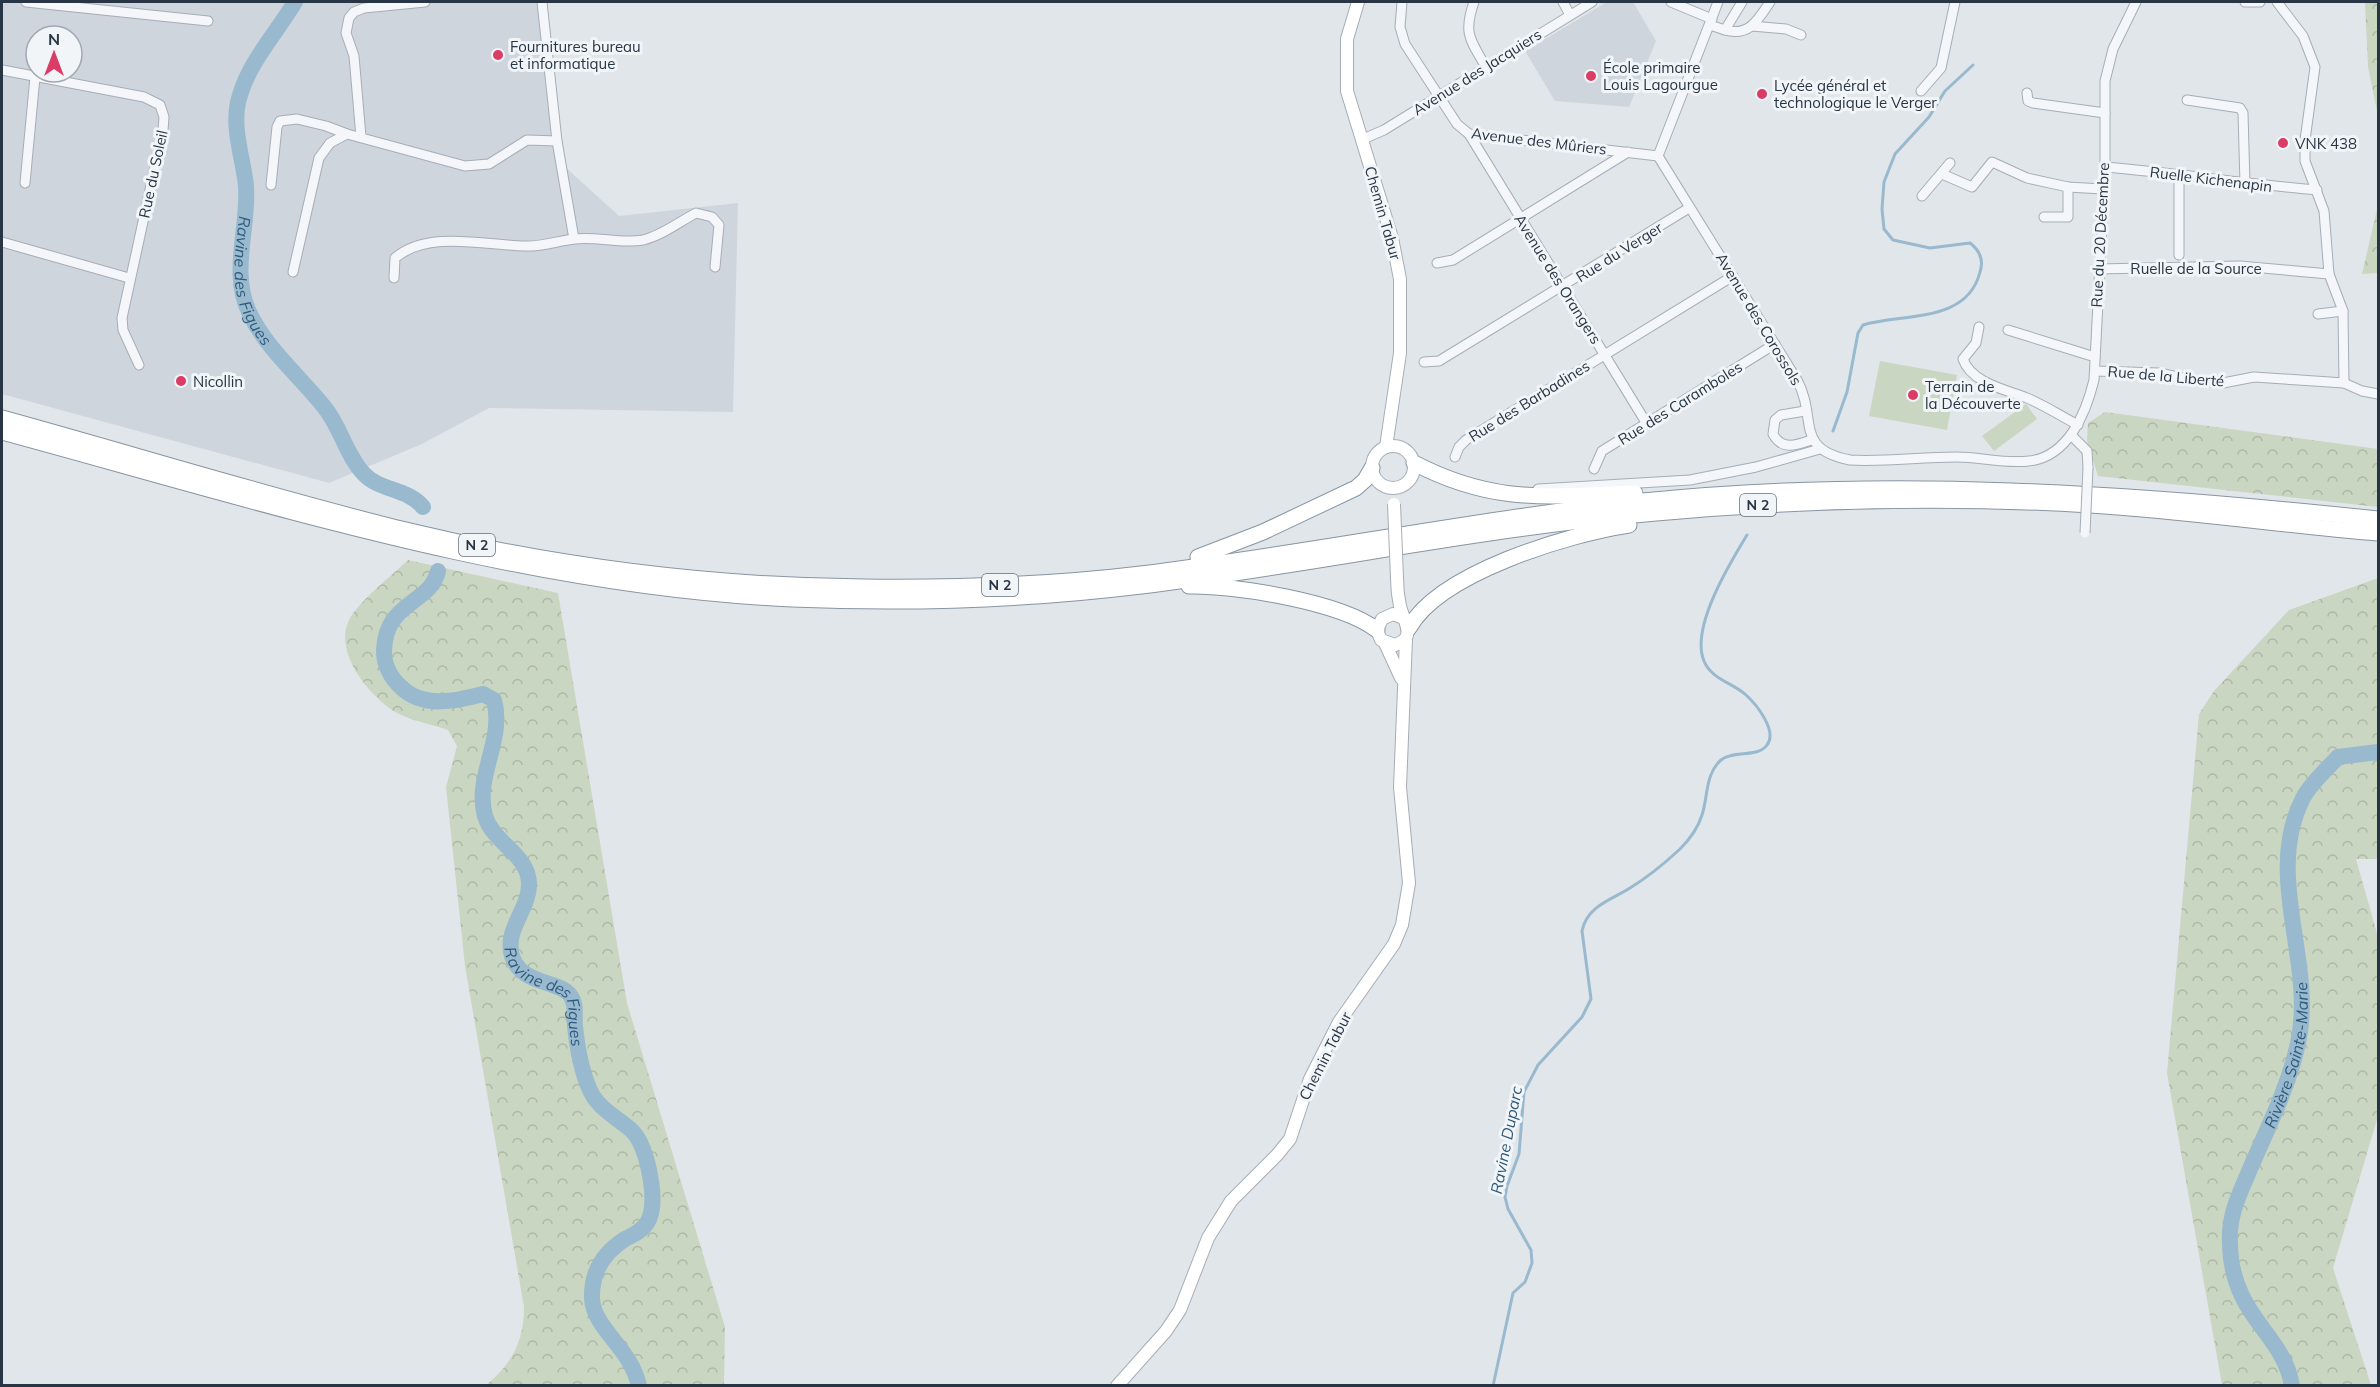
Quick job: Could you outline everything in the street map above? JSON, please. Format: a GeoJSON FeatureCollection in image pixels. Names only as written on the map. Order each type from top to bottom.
{"type":"FeatureCollection","features":[{"type":"Feature","properties":{"kind":"highway","name":"N 2"},"geometry":{"type":"LineString","coordinates":[[2,418],[396,527],[506,551],[605,567],[722,580],[860,587],[1141,580],[1489,520],[1619,504],[1734,494],[1908,488],[2078,492],[2379,519]]}},
{"type":"Feature","properties":{"kind":"highway","name":"N 2"},"geometry":{"type":"LineString","coordinates":[[2,432],[396,539],[604,579],[717,593],[861,600],[1021,597],[1642,514],[1791,503],[1987,501],[2100,506],[2379,533]]}},
{"type":"Feature","properties":{"kind":"highway"},"geometry":{"type":"LineString","coordinates":[[1414,463],[1440,477],[1475,489],[1509,496],[1675,492],[1734,494]]}},
{"type":"Feature","properties":{"kind":"highway"},"geometry":{"type":"LineString","coordinates":[[1141,580],[1166,563],[1216,552],[1356,488],[1365,480],[1372,468]]}},
{"type":"Feature","properties":{"kind":"highway"},"geometry":{"type":"LineString","coordinates":[[1406,628],[1417,614],[1452,587],[1529,551],[1612,527],[1678,518],[1957,505],[1987,501]]}},
{"type":"Feature","properties":{"kind":"highway"},"geometry":{"type":"LineString","coordinates":[[1141,580],[1250,589],[1350,616],[1382,630]]}},
{"type":"Feature","properties":{"kind":"main road","name":"Chemin Tabur"},"geometry":{"type":"LineString","coordinates":[[1358,2],[1347,39],[1345,60],[1347,91],[1392,238],[1400,279],[1400,354],[1390,427],[1391,447]]}},
{"type":"Feature","properties":{"kind":"main road"},"geometry":{"type":"LineString","coordinates":[[1391,447],[1407,451],[1414,463],[1412,476],[1393,487],[1377,481],[1372,468],[1376,455],[1391,447]]}},
{"type":"Feature","properties":{"kind":"main road","name":"Chemin Tabur"},"geometry":{"type":"LineString","coordinates":[[1117,1386],[1166,1331],[1180,1310],[1208,1238],[1231,1201],[1290,1139],[1310,1079],[1339,1022],[1394,944],[1402,925],[1409,883],[1400,787],[1406,628],[1398,594],[1393,487]]}},
{"type":"Feature","properties":{"kind":"main road"},"geometry":{"type":"LineString","coordinates":[[1382,630],[1398,594]]}},
{"type":"Feature","properties":{"kind":"main road"},"geometry":{"type":"LineString","coordinates":[[1396,615],[1406,628],[1395,645],[1382,630],[1396,615]]}},
{"type":"Feature","properties":{"kind":"main road","name":"Chemin Tabur"},"geometry":{"type":"LineString","coordinates":[[1382,630],[1404,685]]}},
{"type":"Feature","properties":{"kind":"street"},"geometry":{"type":"LineString","coordinates":[[26,2],[208,21]]}},
{"type":"Feature","properties":{"kind":"street"},"geometry":{"type":"LineString","coordinates":[[361,137],[354,56],[346,33],[349,18],[364,8],[425,2]]}},
{"type":"Feature","properties":{"kind":"street"},"geometry":{"type":"LineString","coordinates":[[542,2],[557,141],[574,239]]}},
{"type":"Feature","properties":{"kind":"street","name":"Avenue des Mûriers"},"geometry":{"type":"LineString","coordinates":[[1402,2],[1401,34],[1438,96],[1461,129],[1469,134],[1658,156]]}},
{"type":"Feature","properties":{"kind":"street"},"geometry":{"type":"LineString","coordinates":[[1473,2],[1468,20],[1468,33],[1486,68]]}},
{"type":"Feature","properties":{"kind":"street"},"geometry":{"type":"LineString","coordinates":[[1563,2],[1570,15]]}},
{"type":"Feature","properties":{"kind":"street","name":"Avenue des Jacquiers"},"geometry":{"type":"LineString","coordinates":[[1361,140],[1384,130],[1592,2]]}},
{"type":"Feature","properties":{"kind":"street"},"geometry":{"type":"LineString","coordinates":[[1671,2],[1725,30],[1737,33],[1752,26],[1770,2]]}},
{"type":"Feature","properties":{"kind":"street"},"geometry":{"type":"LineString","coordinates":[[1658,156],[1718,2]]}},
{"type":"Feature","properties":{"kind":"street"},"geometry":{"type":"LineString","coordinates":[[1725,30],[1742,2]]}},
{"type":"Feature","properties":{"kind":"street"},"geometry":{"type":"LineString","coordinates":[[1921,91],[1941,68],[1955,2]]}},
{"type":"Feature","properties":{"kind":"street","name":"Rue du 20 Décembre"},"geometry":{"type":"LineString","coordinates":[[2071,435],[2089,399],[2095,371],[2107,65],[2136,2]]}},
{"type":"Feature","properties":{"kind":"street"},"geometry":{"type":"LineString","coordinates":[[2245,2],[2260,2]]}},
{"type":"Feature","properties":{"kind":"street"},"geometry":{"type":"LineString","coordinates":[[2277,2],[2303,36],[2315,67],[2304,149],[2305,161],[2327,224],[2329,274],[2343,311],[2344,383]]}},
{"type":"Feature","properties":{"kind":"street"},"geometry":{"type":"LineString","coordinates":[[1752,26],[1786,29],[1801,35]]}},
{"type":"Feature","properties":{"kind":"street","name":"Rue du Soleil"},"geometry":{"type":"LineString","coordinates":[[2,70],[24,75]]}},
{"type":"Feature","properties":{"kind":"street"},"geometry":{"type":"LineString","coordinates":[[25,183],[34,84]]}},
{"type":"Feature","properties":{"kind":"street","name":"Rue du Soleil"},"geometry":{"type":"LineString","coordinates":[[73,84],[144,97],[160,105],[164,117],[122,318],[123,330],[139,365]]}},
{"type":"Feature","properties":{"kind":"street"},"geometry":{"type":"LineString","coordinates":[[2028,93],[2028,101],[2033,103],[2105,113]]}},
{"type":"Feature","properties":{"kind":"street"},"geometry":{"type":"LineString","coordinates":[[2187,100],[2240,108],[2243,113],[2245,184]]}},
{"type":"Feature","properties":{"kind":"street"},"geometry":{"type":"LineString","coordinates":[[271,185],[277,127],[280,121],[297,119],[465,166],[489,164],[526,140],[557,141]]}},
{"type":"Feature","properties":{"kind":"street"},"geometry":{"type":"LineString","coordinates":[[294,272],[319,158],[330,143],[347,134]]}},
{"type":"Feature","properties":{"kind":"street","name":"Avenue des Orangers"},"geometry":{"type":"LineString","coordinates":[[1469,134],[1647,423]]}},
{"type":"Feature","properties":{"kind":"street"},"geometry":{"type":"LineString","coordinates":[[1437,263],[1453,260],[1628,152]]}},
{"type":"Feature","properties":{"kind":"street","name":"Avenue des Corossols"},"geometry":{"type":"LineString","coordinates":[[1658,156],[1802,389],[1811,440]]}},
{"type":"Feature","properties":{"kind":"street"},"geometry":{"type":"LineString","coordinates":[[1942,174],[1972,187],[1992,162],[2028,178],[2068,187],[2102,189]]}},
{"type":"Feature","properties":{"kind":"street"},"geometry":{"type":"LineString","coordinates":[[1922,196],[1950,163]]}},
{"type":"Feature","properties":{"kind":"street","name":"Ruelle Kichenapin"},"geometry":{"type":"LineString","coordinates":[[2104,167],[2317,190]]}},
{"type":"Feature","properties":{"kind":"street"},"geometry":{"type":"LineString","coordinates":[[2179,174],[2179,255]]}},
{"type":"Feature","properties":{"kind":"street"},"geometry":{"type":"LineString","coordinates":[[2044,217],[2068,218],[2068,187]]}},
{"type":"Feature","properties":{"kind":"street","name":"Rue du Verger"},"geometry":{"type":"LineString","coordinates":[[1424,362],[1439,361],[1689,208]]}},
{"type":"Feature","properties":{"kind":"street"},"geometry":{"type":"LineString","coordinates":[[393,278],[395,258],[406,249],[421,245],[445,242],[527,247],[551,245],[574,239],[632,242],[646,239],[696,213],[704,213],[712,217],[718,225],[715,267]]}},
{"type":"Feature","properties":{"kind":"street"},"geometry":{"type":"LineString","coordinates":[[2,242],[129,278]]}},
{"type":"Feature","properties":{"kind":"street","name":"Ruelle de la Source"},"geometry":{"type":"LineString","coordinates":[[2098,269],[2240,266],[2329,274]]}},
{"type":"Feature","properties":{"kind":"street","name":"Rue des Barbadines"},"geometry":{"type":"LineString","coordinates":[[1455,458],[1459,447],[1466,440],[1733,276]]}},
{"type":"Feature","properties":{"kind":"street"},"geometry":{"type":"LineString","coordinates":[[2318,314],[2343,311]]}},
{"type":"Feature","properties":{"kind":"street"},"geometry":{"type":"LineString","coordinates":[[1979,327],[1976,343],[1963,359],[1967,366],[1998,388],[2028,398],[2078,425]]}},
{"type":"Feature","properties":{"kind":"street"},"geometry":{"type":"LineString","coordinates":[[2008,330],[2095,357]]}},
{"type":"Feature","properties":{"kind":"street","name":"Rue des Caramboles"},"geometry":{"type":"LineString","coordinates":[[1594,469],[1602,451],[1775,344]]}},
{"type":"Feature","properties":{"kind":"street","name":"Rue de la Liberté"},"geometry":{"type":"LineString","coordinates":[[2095,371],[2159,373],[2192,380],[2223,383],[2254,377],[2344,383],[2362,391],[2379,394]]}},
{"type":"Feature","properties":{"kind":"street"},"geometry":{"type":"LineString","coordinates":[[1805,411],[1781,415],[1775,420],[1773,434],[1780,443],[1788,446],[1811,440],[1820,449],[1834,457],[1850,460],[1955,457],[2031,461],[2052,452],[2071,435],[2087,451],[2085,533]]}},
{"type":"Feature","properties":{"kind":"street"},"geometry":{"type":"LineString","coordinates":[[1475,489],[1539,489],[1690,480],[1756,467],[1820,449]]}},
{"type":"Feature","properties":{"kind":"shaded area"},"geometry":{"type":"Polygon","coordinates":[[[2,2],[542,2],[563,165],[619,216],[738,203],[733,412],[489,408],[422,444],[329,483],[2,394],[2,2]]]}},
{"type":"Feature","properties":{"kind":"shaded area","name":"École primaire Louis Lagourgue"},"geometry":{"type":"Polygon","coordinates":[[[1607,2],[1633,2],[1656,41],[1629,107],[1555,101],[1525,51],[1607,2]]]}},
{"type":"Feature","properties":{"kind":"green space"},"geometry":{"type":"Polygon","coordinates":[[[2365,2],[2378,2],[2378,116],[2368,67],[2365,2]]]}},
{"type":"Feature","properties":{"kind":"green space"},"geometry":{"type":"Polygon","coordinates":[[[2378,205],[2378,273],[2362,274],[2378,205]]]}},
{"type":"Feature","properties":{"kind":"green space","name":"Terrain de la Découverte"},"geometry":{"type":"Polygon","coordinates":[[[1880,361],[1957,375],[1947,430],[1869,416],[1880,361]]]}},
{"type":"Feature","properties":{"kind":"green space"},"geometry":{"type":"Polygon","coordinates":[[[2026,404],[2037,419],[1994,451],[1982,436],[2026,404]]]}},
{"type":"Feature","properties":{"kind":"green space"},"geometry":{"type":"Polygon","coordinates":[[[2105,412],[2378,449],[2378,507],[2098,476],[2087,441],[2088,423],[2105,412]]]}},
{"type":"Feature","properties":{"kind":"green space"},"geometry":{"type":"Polygon","coordinates":[[[408,560],[558,593],[627,1003],[725,1327],[724,1385],[486,1385],[503,1369],[515,1351],[522,1331],[524,1307],[465,966],[446,787],[457,746],[448,730],[405,716],[382,702],[361,679],[353,666],[345,639],[347,625],[354,612],[408,560]]]}},
{"type":"Feature","properties":{"kind":"green space"},"geometry":{"type":"Polygon","coordinates":[[[2378,578],[2378,859],[2356,859],[2378,937],[2378,1116],[2333,1268],[2371,1385],[2222,1385],[2167,1073],[2199,714],[2214,691],[2289,610],[2378,578]]]}},
{"type":"Feature","properties":{"kind":"waterway","name":"Ravine des Figues"},"geometry":{"type":"LineString","coordinates":[[295,2],[250,70],[237,106],[237,129],[246,186],[240,266],[244,297],[256,325],[284,362],[325,408],[358,467],[370,480],[409,496],[423,507]]}},
{"type":"Feature","properties":{"kind":"waterway","name":"Ravine Duparc"},"geometry":{"type":"LineString","coordinates":[[1833,431],[1847,392],[1858,333],[1863,325],[1914,317],[1948,308],[1962,301],[1973,289],[1980,272],[1980,256],[1970,243],[1930,248],[1893,240],[1884,229],[1882,209],[1884,182],[1895,154],[1929,117],[1945,91],[1973,65]]}},
{"type":"Feature","properties":{"kind":"waterway","name":"Ravine Duparc"},"geometry":{"type":"LineString","coordinates":[[1493,1386],[1513,1293],[1525,1282],[1532,1263],[1531,1250],[1508,1209],[1505,1197],[1519,1154],[1524,1092],[1538,1065],[1582,1017],[1591,999],[1582,931],[1585,922],[1594,910],[1650,875],[1687,841],[1700,820],[1712,772],[1721,760],[1732,755],[1752,753],[1763,749],[1770,739],[1768,725],[1760,711],[1746,695],[1717,677],[1707,667],[1701,647],[1702,631],[1714,596],[1747,535]]}},
{"type":"Feature","properties":{"kind":"waterway","name":"Ravine des Figues"},"geometry":{"type":"LineString","coordinates":[[438,571],[434,582],[427,590],[400,612],[392,622],[386,635],[385,661],[397,683],[419,698],[430,701],[451,701],[483,694],[494,700],[496,730],[483,787],[485,816],[495,834],[523,864],[529,883],[526,902],[511,937],[512,956],[523,972],[564,990],[570,995],[574,1006],[580,1057],[592,1095],[637,1137],[645,1153],[649,1170],[653,1197],[650,1217],[643,1228],[610,1250],[596,1272],[592,1289],[594,1310],[629,1361],[639,1386]]}},
{"type":"Feature","properties":{"kind":"waterway","name":"Rivière Sainte-Marie"},"geometry":{"type":"LineString","coordinates":[[2292,1386],[2284,1360],[2248,1307],[2237,1283],[2231,1256],[2231,1221],[2240,1192],[2284,1089],[2298,1043],[2302,1012],[2301,982],[2289,889],[2288,858],[2292,828],[2306,792],[2338,757],[2378,752]]}},
{"type":"Feature","properties":{"kind":"place","name":"Fournitures bureau et informatique"},"geometry":{"type":"Point","coordinates":[498,55]}},
{"type":"Feature","properties":{"kind":"place","name":"École primaire Louis Lagourgue"},"geometry":{"type":"Point","coordinates":[1591,76]}},
{"type":"Feature","properties":{"kind":"place","name":"Lycée général et technologique le Verger"},"geometry":{"type":"Point","coordinates":[1762,94]}},
{"type":"Feature","properties":{"kind":"place","name":"VNK 438"},"geometry":{"type":"Point","coordinates":[2283,143]}},
{"type":"Feature","properties":{"kind":"place","name":"Nicollin"},"geometry":{"type":"Point","coordinates":[181,381]}},
{"type":"Feature","properties":{"kind":"place","name":"Terrain de la Découverte"},"geometry":{"type":"Point","coordinates":[1913,395]}}]}
